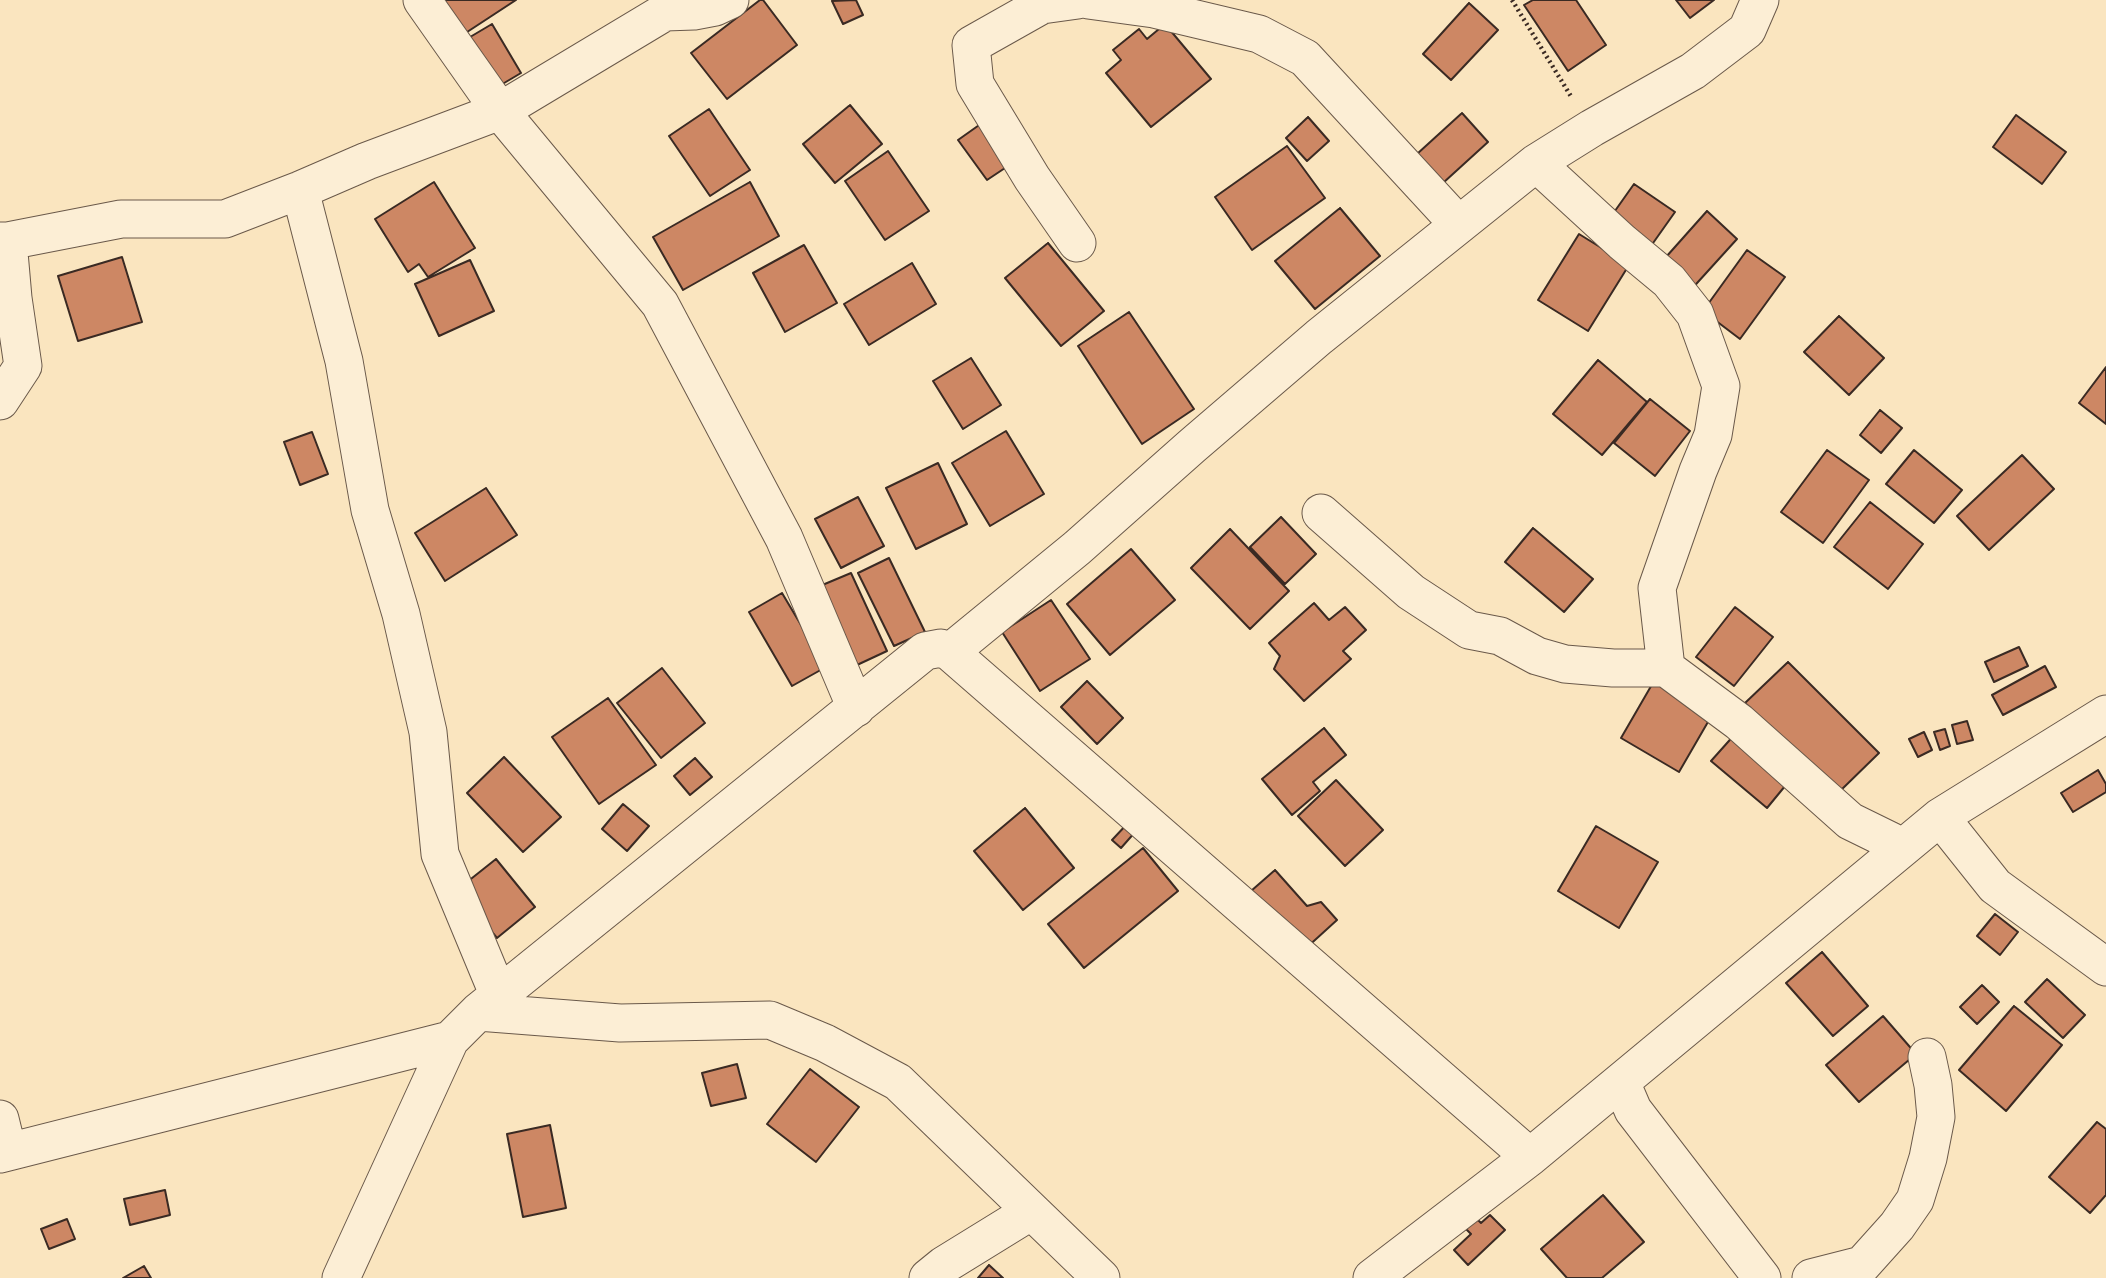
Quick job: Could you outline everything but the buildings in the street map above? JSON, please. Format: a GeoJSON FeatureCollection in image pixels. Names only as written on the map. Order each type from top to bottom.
{"type":"FeatureCollection","features":[{"type":"Feature","properties":{"kind":"street"},"geometry":{"type":"LineString","coordinates":[[422,0],[500,111],[660,304],[784,538],[856,708]]}},
{"type":"Feature","properties":{"kind":"street"},"geometry":{"type":"LineString","coordinates":[[0,401],[23,366],[4,241],[121,219],[225,219],[366,161],[500,111],[664,12],[694,11],[715,7],[730,0]]}},
{"type":"Feature","properties":{"kind":"street"},"geometry":{"type":"LineString","coordinates":[[1077,243],[1032,178],[975,84],[971,45],[1046,3],[1078,0]]}},
{"type":"Feature","properties":{"kind":"street"},"geometry":{"type":"LineString","coordinates":[[1088,0],[1154,9],[1259,34],[1305,58],[1459,225]]}},
{"type":"Feature","properties":{"kind":"street"},"geometry":{"type":"LineString","coordinates":[[950,652],[1077,548],[1319,337],[1536,163],[1693,71],[1747,30],[1760,0]]}},
{"type":"Feature","properties":{"kind":"street"},"geometry":{"type":"LineString","coordinates":[[1536,163],[1622,242],[1670,281],[1695,314],[1721,386],[1713,435],[1657,587],[1665,668]]}},
{"type":"Feature","properties":{"kind":"street"},"geometry":{"type":"LineString","coordinates":[[300,190],[344,361],[370,510],[401,614],[428,732],[440,853],[488,1004]]}},
{"type":"Feature","properties":{"kind":"street"},"geometry":{"type":"LineString","coordinates":[[1321,513],[1410,592],[1469,630],[1500,636],[1537,656],[1565,664],[1665,668],[1739,722],[1850,821],[1903,847]]}},
{"type":"Feature","properties":{"kind":"street"},"geometry":{"type":"LineString","coordinates":[[341,1278],[450,1040],[488,1004],[925,651],[941,648],[950,652],[1530,1157]]}},
{"type":"Feature","properties":{"kind":"street"},"geometry":{"type":"LineString","coordinates":[[1372,1278],[1530,1157],[1940,817],[2106,714]]}},
{"type":"Feature","properties":{"kind":"street"},"geometry":{"type":"LineString","coordinates":[[1940,817],[1995,886],[2106,967]]}},
{"type":"Feature","properties":{"kind":"street"},"geometry":{"type":"LineString","coordinates":[[488,1004],[620,1023],[770,1020],[824,1044],[898,1082],[1101,1278]]}},
{"type":"Feature","properties":{"kind":"street"},"geometry":{"type":"LineString","coordinates":[[3,1142],[450,1040]]}},
{"type":"Feature","properties":{"kind":"street"},"geometry":{"type":"LineString","coordinates":[[1811,1278],[1863,1265],[1897,1226],[1915,1200],[1928,1158],[1936,1117],[1927,1057]]}},
{"type":"Feature","properties":{"kind":"street"},"geometry":{"type":"LineString","coordinates":[[1621,1082],[1633,1110],[1762,1278]]}},
{"type":"Feature","properties":{"kind":"street"},"geometry":{"type":"LineString","coordinates":[[928,1278],[944,1265],[1030,1212]]}},
{"type":"Feature","properties":{"kind":"path"},"geometry":{"type":"LineString","coordinates":[[1512,0],[1592,128]]}}]}
